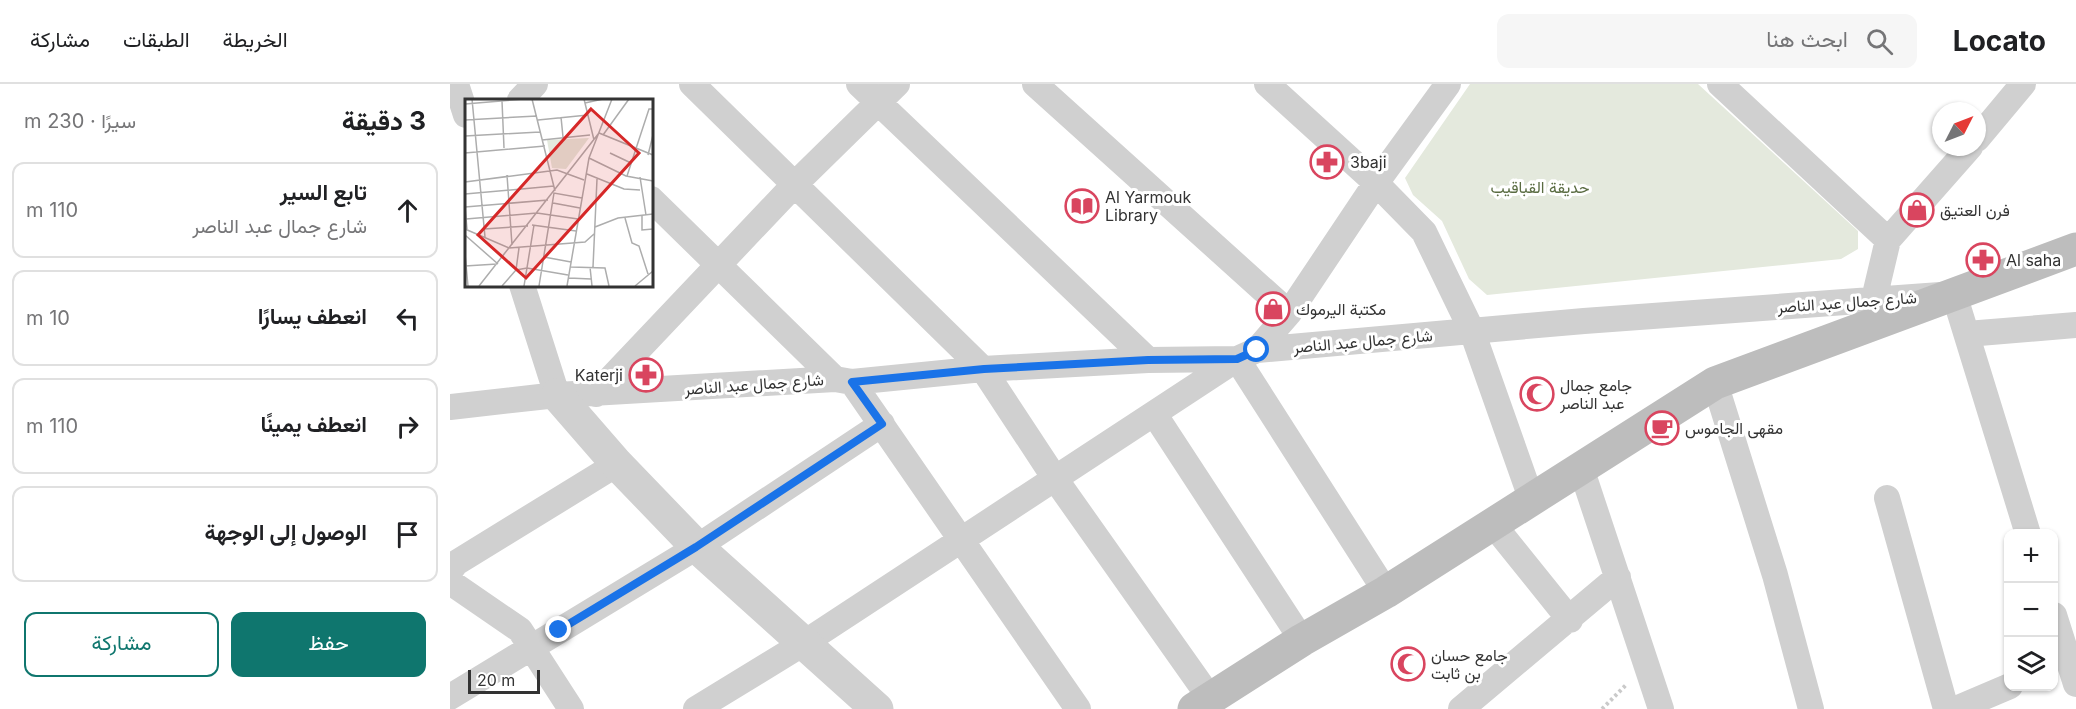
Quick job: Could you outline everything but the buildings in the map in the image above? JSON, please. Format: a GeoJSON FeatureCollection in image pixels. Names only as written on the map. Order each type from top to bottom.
{"type":"FeatureCollection","features":[{"type":"Feature","properties":{"kind":"main road"},"geometry":{"type":"LineString","coordinates":[[1202,704],[1302,640],[1386,592],[1715,383],[2076,249]]}},
{"type":"Feature","properties":{"kind":"street"},"geometry":{"type":"LineString","coordinates":[[456,84],[465,112]]}},
{"type":"Feature","properties":{"kind":"street"},"geometry":{"type":"LineString","coordinates":[[692,84],[984,369],[1202,704]]}},
{"type":"Feature","properties":{"kind":"street"},"geometry":{"type":"LineString","coordinates":[[859,84],[1148,360]]}},
{"type":"Feature","properties":{"kind":"street"},"geometry":{"type":"LineString","coordinates":[[596,394],[795,184],[897,84]]}},
{"type":"Feature","properties":{"kind":"street"},"geometry":{"type":"LineString","coordinates":[[1035,84],[1289,314]]}},
{"type":"Feature","properties":{"kind":"street"},"geometry":{"type":"LineString","coordinates":[[1267,84],[1376,183],[1424,232],[1472,331],[1531,498]]}},
{"type":"Feature","properties":{"kind":"street"},"geometry":{"type":"LineString","coordinates":[[711,705],[1247,355],[1289,314],[1376,183],[1448,84]]}},
{"type":"Feature","properties":{"kind":"street"},"geometry":{"type":"LineString","coordinates":[[1720,84],[1888,240]]}},
{"type":"Feature","properties":{"kind":"street"},"geometry":{"type":"LineString","coordinates":[[1986,126],[2013,88]]}},
{"type":"Feature","properties":{"kind":"street"},"geometry":{"type":"LineString","coordinates":[[1874,300],[1888,240],[1962,156]]}},
{"type":"Feature","properties":{"kind":"street"},"geometry":{"type":"LineString","coordinates":[[652,200],[844,381],[882,424],[1078,709]]}},
{"type":"Feature","properties":{"kind":"street"},"geometry":{"type":"LineString","coordinates":[[522,286],[557,395],[617,464],[696,547],[877,709]]}},
{"type":"Feature","properties":{"kind":"street"},"geometry":{"type":"LineString","coordinates":[[1954,294],[2026,529]]}},
{"type":"Feature","properties":{"kind":"street","name":"شارع جمال عبد الناصر"},"geometry":{"type":"LineString","coordinates":[[450,406],[557,395],[844,381],[984,369],[1247,355],[1472,331],[1954,294]]}},
{"type":"Feature","properties":{"kind":"street"},"geometry":{"type":"LineString","coordinates":[[1967,334],[2076,325]]}},
{"type":"Feature","properties":{"kind":"street"},"geometry":{"type":"LineString","coordinates":[[1247,355],[1386,592]]}},
{"type":"Feature","properties":{"kind":"street"},"geometry":{"type":"LineString","coordinates":[[1715,383],[1775,575],[1811,709]]}},
{"type":"Feature","properties":{"kind":"street"},"geometry":{"type":"LineString","coordinates":[[1155,415],[1302,640]]}},
{"type":"Feature","properties":{"kind":"street"},"geometry":{"type":"LineString","coordinates":[[450,697],[696,547],[882,424]]}},
{"type":"Feature","properties":{"kind":"street"},"geometry":{"type":"LineString","coordinates":[[450,571],[456,563],[617,464]]}},
{"type":"Feature","properties":{"kind":"street"},"geometry":{"type":"LineString","coordinates":[[1581,468],[1661,709]]}},
{"type":"Feature","properties":{"kind":"street"},"geometry":{"type":"LineString","coordinates":[[1887,498],[1960,708],[2004,690]]}},
{"type":"Feature","properties":{"kind":"street"},"geometry":{"type":"LineString","coordinates":[[1492,523],[1570,620]]}},
{"type":"Feature","properties":{"kind":"street"},"geometry":{"type":"LineString","coordinates":[[1461,709],[1570,620],[1618,577]]}},
{"type":"Feature","properties":{"kind":"street"},"geometry":{"type":"LineString","coordinates":[[450,582],[520,630],[571,709]]}},
{"type":"Feature","properties":{"kind":"street"},"geometry":{"type":"LineString","coordinates":[[2058,630],[2068,669]]}},
{"type":"Feature","properties":{"kind":"path"},"geometry":{"type":"LineString","coordinates":[[1602,709],[1647,663]]}},
{"type":"Feature","properties":{"kind":"green space","name":"حديقة القباقيب"},"geometry":{"type":"Polygon","coordinates":[[[1470,84],[1698,84],[1858,231],[1858,249],[1841,259],[1487,295],[1469,279],[1442,221],[1413,195],[1405,178],[1470,84]]]}},
{"type":"Feature","properties":{"kind":"place","name":"3baji"},"geometry":{"type":"Point","coordinates":[1327,162]}},
{"type":"Feature","properties":{"kind":"place","name":"Al Yarmouk Library"},"geometry":{"type":"Point","coordinates":[1082,206]}},
{"type":"Feature","properties":{"kind":"place","name":"فرن العتيق"},"geometry":{"type":"Point","coordinates":[1917,210]}},
{"type":"Feature","properties":{"kind":"place","name":"Al saha"},"geometry":{"type":"Point","coordinates":[1983,260]}},
{"type":"Feature","properties":{"kind":"place","name":"مكتبة اليرموك"},"geometry":{"type":"Point","coordinates":[1273,309]}},
{"type":"Feature","properties":{"kind":"place","name":"Katerji"},"geometry":{"type":"Point","coordinates":[646,375]}},
{"type":"Feature","properties":{"kind":"place","name":"جامع جمال عبد الناصر"},"geometry":{"type":"Point","coordinates":[1537,394]}},
{"type":"Feature","properties":{"kind":"place","name":"مقهى الجاموس"},"geometry":{"type":"Point","coordinates":[1662,428]}},
{"type":"Feature","properties":{"kind":"place","name":"جامع حسان بن ثابت"},"geometry":{"type":"Point","coordinates":[1408,664]}},
{"type":"Feature","properties":{"kind":"route"},"geometry":{"type":"LineString","coordinates":[[559,630],[696,547],[882,424],[852,382],[984,369],[1148,360],[1237,359],[1257,350]]}}]}
